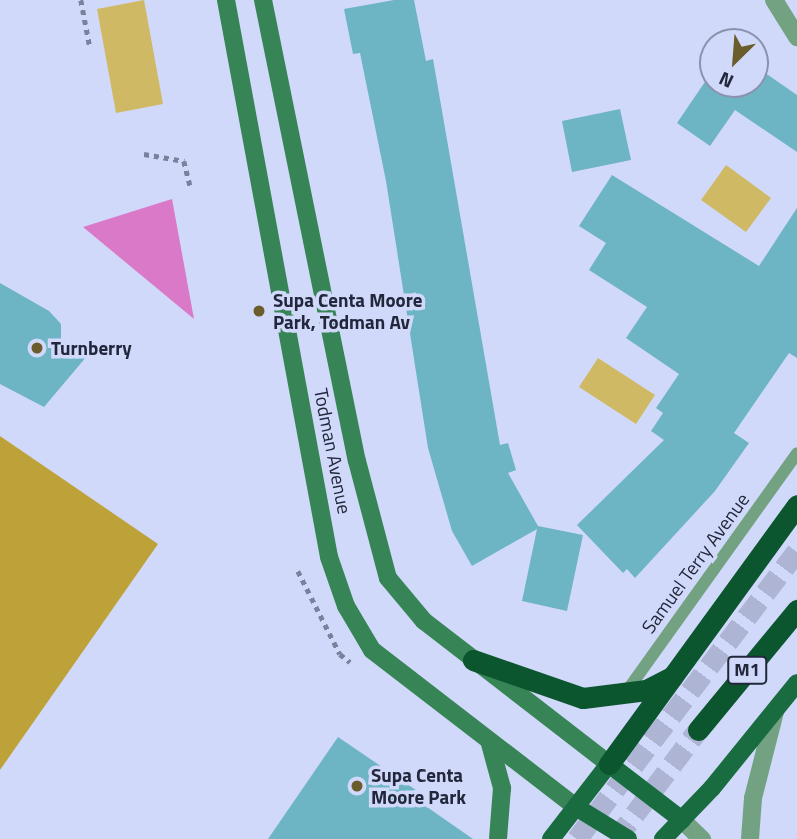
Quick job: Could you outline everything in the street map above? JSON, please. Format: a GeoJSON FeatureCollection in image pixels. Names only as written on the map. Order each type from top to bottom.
{"type":"FeatureCollection","features":[{"type":"Feature","properties":{"kind":"highway"},"geometry":{"type":"LineString","coordinates":[[609,764],[682,669],[797,505]]}},
{"type":"Feature","properties":{"kind":"highway","name":"M1"},"geometry":{"type":"LineString","coordinates":[[698,730],[797,610]]}},
{"type":"Feature","properties":{"kind":"highway"},"geometry":{"type":"LineString","coordinates":[[473,660],[576,697],[623,695],[661,684],[682,669]]}},
{"type":"Feature","properties":{"kind":"main road","name":"Todman Avenue"},"geometry":{"type":"LineString","coordinates":[[226,0],[335,581],[372,650],[576,807]]}},
{"type":"Feature","properties":{"kind":"main road","name":"Todman Avenue"},"geometry":{"type":"LineString","coordinates":[[263,0],[380,559],[402,598],[473,660],[609,764]]}},
{"type":"Feature","properties":{"kind":"main road"},"geometry":{"type":"LineString","coordinates":[[663,839],[775,712],[797,683]]}},
{"type":"Feature","properties":{"kind":"main road"},"geometry":{"type":"LineString","coordinates":[[488,741],[502,788],[498,839]]}},
{"type":"Feature","properties":{"kind":"main road"},"geometry":{"type":"LineString","coordinates":[[551,839],[609,764],[682,820]]}},
{"type":"Feature","properties":{"kind":"main road"},"geometry":{"type":"LineString","coordinates":[[576,807],[628,839]]}},
{"type":"Feature","properties":{"kind":"street"},"geometry":{"type":"LineString","coordinates":[[774,0],[797,37]]}},
{"type":"Feature","properties":{"kind":"street"},"geometry":{"type":"LineString","coordinates":[[750,839],[753,798],[775,712]]}},
{"type":"Feature","properties":{"kind":"street"},"geometry":{"type":"LineString","coordinates":[[682,820],[702,839]]}},
{"type":"Feature","properties":{"kind":"lane","name":"Samuel Terry Avenue"},"geometry":{"type":"LineString","coordinates":[[623,695],[797,453]]}},
{"type":"Feature","properties":{"kind":"path"},"geometry":{"type":"LineString","coordinates":[[81,0],[90,47]]}},
{"type":"Feature","properties":{"kind":"path"},"geometry":{"type":"LineString","coordinates":[[144,154],[184,161],[191,189]]}},
{"type":"Feature","properties":{"kind":"shaded area"},"geometry":{"type":"Polygon","coordinates":[[[144,0],[163,104],[116,113],[97,9],[144,0]]]}},
{"type":"Feature","properties":{"kind":"shaded area"},"geometry":{"type":"Polygon","coordinates":[[[726,165],[771,198],[746,232],[701,200],[726,165]]]}},
{"type":"Feature","properties":{"kind":"shaded area"},"geometry":{"type":"Polygon","coordinates":[[[172,199],[194,319],[83,227],[172,199]]]}},
{"type":"Feature","properties":{"kind":"shaded area"},"geometry":{"type":"Polygon","coordinates":[[[598,358],[655,395],[636,424],[579,387],[598,358]]]}},
{"type":"Feature","properties":{"kind":"shaded area"},"geometry":{"type":"Polygon","coordinates":[[[0,436],[158,544],[0,770],[0,436]]]}},
{"type":"Feature","properties":{"kind":"building"},"geometry":{"type":"Polygon","coordinates":[[[394,0],[414,0],[426,61],[433,59],[500,445],[508,443],[516,470],[508,473],[538,526],[583,535],[567,611],[522,601],[537,529],[472,566],[452,531],[428,448],[386,181],[360,53],[353,54],[344,9],[394,0]]]}},
{"type":"Feature","properties":{"kind":"building"},"geometry":{"type":"Polygon","coordinates":[[[769,76],[797,95],[797,152],[735,110],[710,146],[677,123],[699,91],[699,98],[769,98],[769,76]]]}},
{"type":"Feature","properties":{"kind":"building"},"geometry":{"type":"Polygon","coordinates":[[[620,109],[631,160],[572,172],[562,121],[620,109]]]}},
{"type":"Feature","properties":{"kind":"building"},"geometry":{"type":"Polygon","coordinates":[[[612,175],[759,266],[797,208],[797,358],[789,353],[734,433],[749,443],[715,491],[635,578],[627,569],[623,573],[577,525],[664,440],[651,431],[663,413],[656,408],[679,374],[626,338],[647,307],[589,270],[606,243],[579,226],[612,175]]]}},
{"type":"Feature","properties":{"kind":"building","name":"Turnberry"},"geometry":{"type":"Polygon","coordinates":[[[0,283],[49,311],[61,324],[61,339],[87,356],[44,407],[0,384],[0,283]]]}},
{"type":"Feature","properties":{"kind":"building","name":"Supa Centa Moore Park"},"geometry":{"type":"Polygon","coordinates":[[[338,737],[432,801],[427,807],[473,839],[268,839],[338,737]]]}},
{"type":"Feature","properties":{"kind":"tunnel"},"geometry":{"type":"LineString","coordinates":[[577,839],[797,551]]}},
{"type":"Feature","properties":{"kind":"tunnel"},"geometry":{"type":"LineString","coordinates":[[616,839],[698,730]]}},
{"type":"Feature","properties":{"kind":"place","name":"Supa Centa Moore Park, Todman Av"},"geometry":{"type":"Point","coordinates":[259,311]}},
{"type":"Feature","properties":{"kind":"place","name":"Turnberry"},"geometry":{"type":"Point","coordinates":[37,348]}},
{"type":"Feature","properties":{"kind":"place","name":"Supa Centa Moore Park"},"geometry":{"type":"Point","coordinates":[357,786]}}]}
